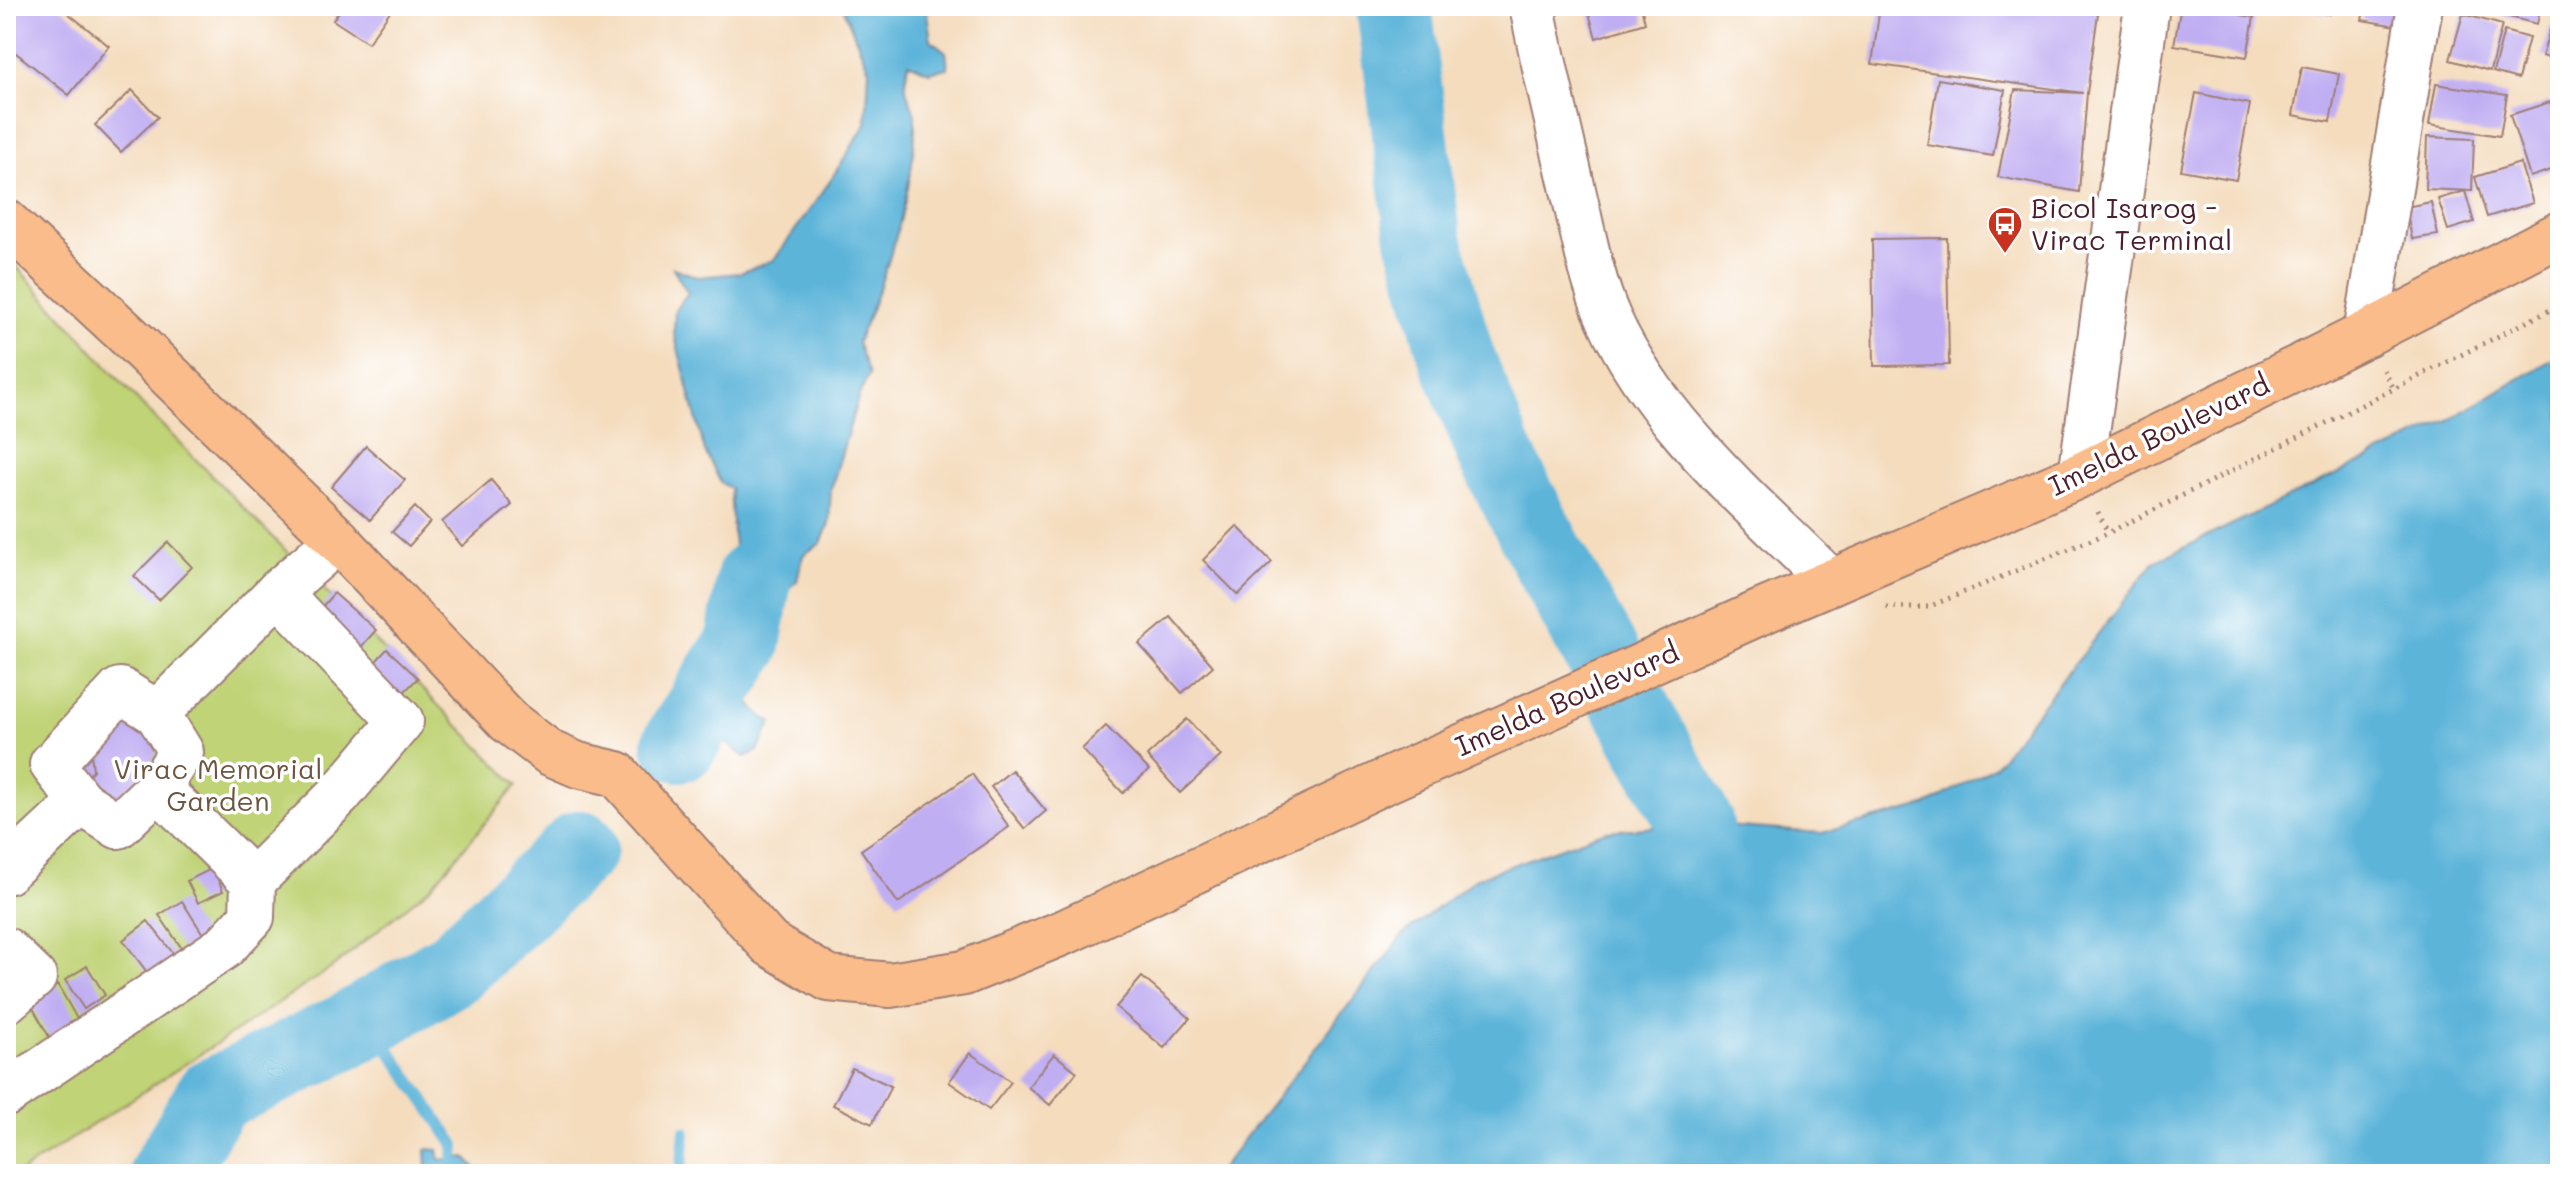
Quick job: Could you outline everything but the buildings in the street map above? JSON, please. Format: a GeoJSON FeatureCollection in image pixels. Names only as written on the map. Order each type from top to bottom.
{"type":"FeatureCollection","features":[{"type":"Feature","properties":{"kind":"main road"},"geometry":{"type":"LineString","coordinates":[[6,222],[134,341],[338,540]]}},
{"type":"Feature","properties":{"kind":"main road","name":"Imelda Boulevard"},"geometry":{"type":"LineString","coordinates":[[338,540],[508,721],[550,753],[578,765],[617,774],[770,944],[829,979],[890,985],[964,973],[1067,931],[1379,784],[1761,612],[2081,475],[2560,234]]}},
{"type":"Feature","properties":{"kind":"street"},"geometry":{"type":"LineString","coordinates":[[1532,6],[1588,252],[1609,318],[1634,364],[1661,404],[1699,450],[1831,582]]}},
{"type":"Feature","properties":{"kind":"street"},"geometry":{"type":"LineString","coordinates":[[2081,475],[2147,6]]}},
{"type":"Feature","properties":{"kind":"street"},"geometry":{"type":"LineString","coordinates":[[2366,334],[2420,6]]}},
{"type":"Feature","properties":{"kind":"street"},"geometry":{"type":"LineString","coordinates":[[157,713],[278,592],[338,540]]}},
{"type":"Feature","properties":{"kind":"street"},"geometry":{"type":"LineString","coordinates":[[6,1094],[224,947],[252,917],[253,881],[339,795],[401,721],[278,592]]}},
{"type":"Feature","properties":{"kind":"street"},"geometry":{"type":"LineString","coordinates":[[120,690],[157,713],[181,752],[158,788],[118,826],[81,802],[52,764],[120,690]]}},
{"type":"Feature","properties":{"kind":"street"},"geometry":{"type":"LineString","coordinates":[[158,788],[253,881]]}},
{"type":"Feature","properties":{"kind":"street"},"geometry":{"type":"LineString","coordinates":[[6,872],[81,802]]}},
{"type":"Feature","properties":{"kind":"street"},"geometry":{"type":"LineString","coordinates":[[6,950],[34,977],[6,1001]]}},
{"type":"Feature","properties":{"kind":"path"},"geometry":{"type":"LineString","coordinates":[[1831,582],[1864,602],[1894,609],[1928,607],[2108,533],[2395,391],[2560,305]]}},
{"type":"Feature","properties":{"kind":"green space","name":"Virac Memorial Garden"},"geometry":{"type":"Polygon","coordinates":[[[6,255],[141,404],[517,785],[432,886],[333,967],[18,1174],[6,1174],[6,255]]]}},
{"type":"Feature","properties":{"kind":"water"},"geometry":{"type":"Polygon","coordinates":[[[842,6],[932,6],[927,14],[931,40],[946,52],[948,68],[929,72],[908,63],[906,88],[915,117],[911,172],[888,262],[857,342],[869,375],[859,395],[831,489],[829,524],[821,543],[803,555],[797,581],[783,593],[784,620],[779,635],[745,671],[745,689],[750,701],[758,713],[772,722],[758,751],[745,757],[698,721],[722,683],[722,664],[712,642],[730,603],[726,555],[734,547],[730,488],[721,483],[705,452],[674,333],[675,310],[688,293],[673,268],[698,277],[740,273],[774,260],[828,184],[866,124],[869,69],[842,6]]]}},
{"type":"Feature","properties":{"kind":"water"},"geometry":{"type":"Polygon","coordinates":[[[2560,355],[2560,1174],[1217,1174],[1404,934],[1477,878],[1606,831],[1696,824],[1822,833],[1925,806],[1995,766],[2154,562],[2451,419],[2560,355]]]}},
{"type":"Feature","properties":{"kind":"water"},"geometry":{"type":"Polygon","coordinates":[[[426,1149],[438,1150],[440,1160],[466,1157],[481,1174],[424,1174],[427,1167],[426,1149]]]}},
{"type":"Feature","properties":{"kind":"waterway"},"geometry":{"type":"LineString","coordinates":[[1394,6],[1423,237],[1456,355],[1496,455],[1549,559],[1696,824]]}},
{"type":"Feature","properties":{"kind":"waterway"},"geometry":{"type":"LineString","coordinates":[[680,744],[743,644],[754,579]]}},
{"type":"Feature","properties":{"kind":"waterway"},"geometry":{"type":"LineString","coordinates":[[167,1174],[213,1096],[349,1030],[453,968],[580,848]]}},
{"type":"Feature","properties":{"kind":"waterway"},"geometry":{"type":"LineString","coordinates":[[368,1019],[455,1145],[453,1174]]}},
{"type":"Feature","properties":{"kind":"waterway"},"geometry":{"type":"LineString","coordinates":[[681,1174],[685,1132]]}},
{"type":"Feature","properties":{"kind":"place","name":"Bicol Isarog - Virac Terminal"},"geometry":{"type":"Point","coordinates":[2005,255]}}]}
